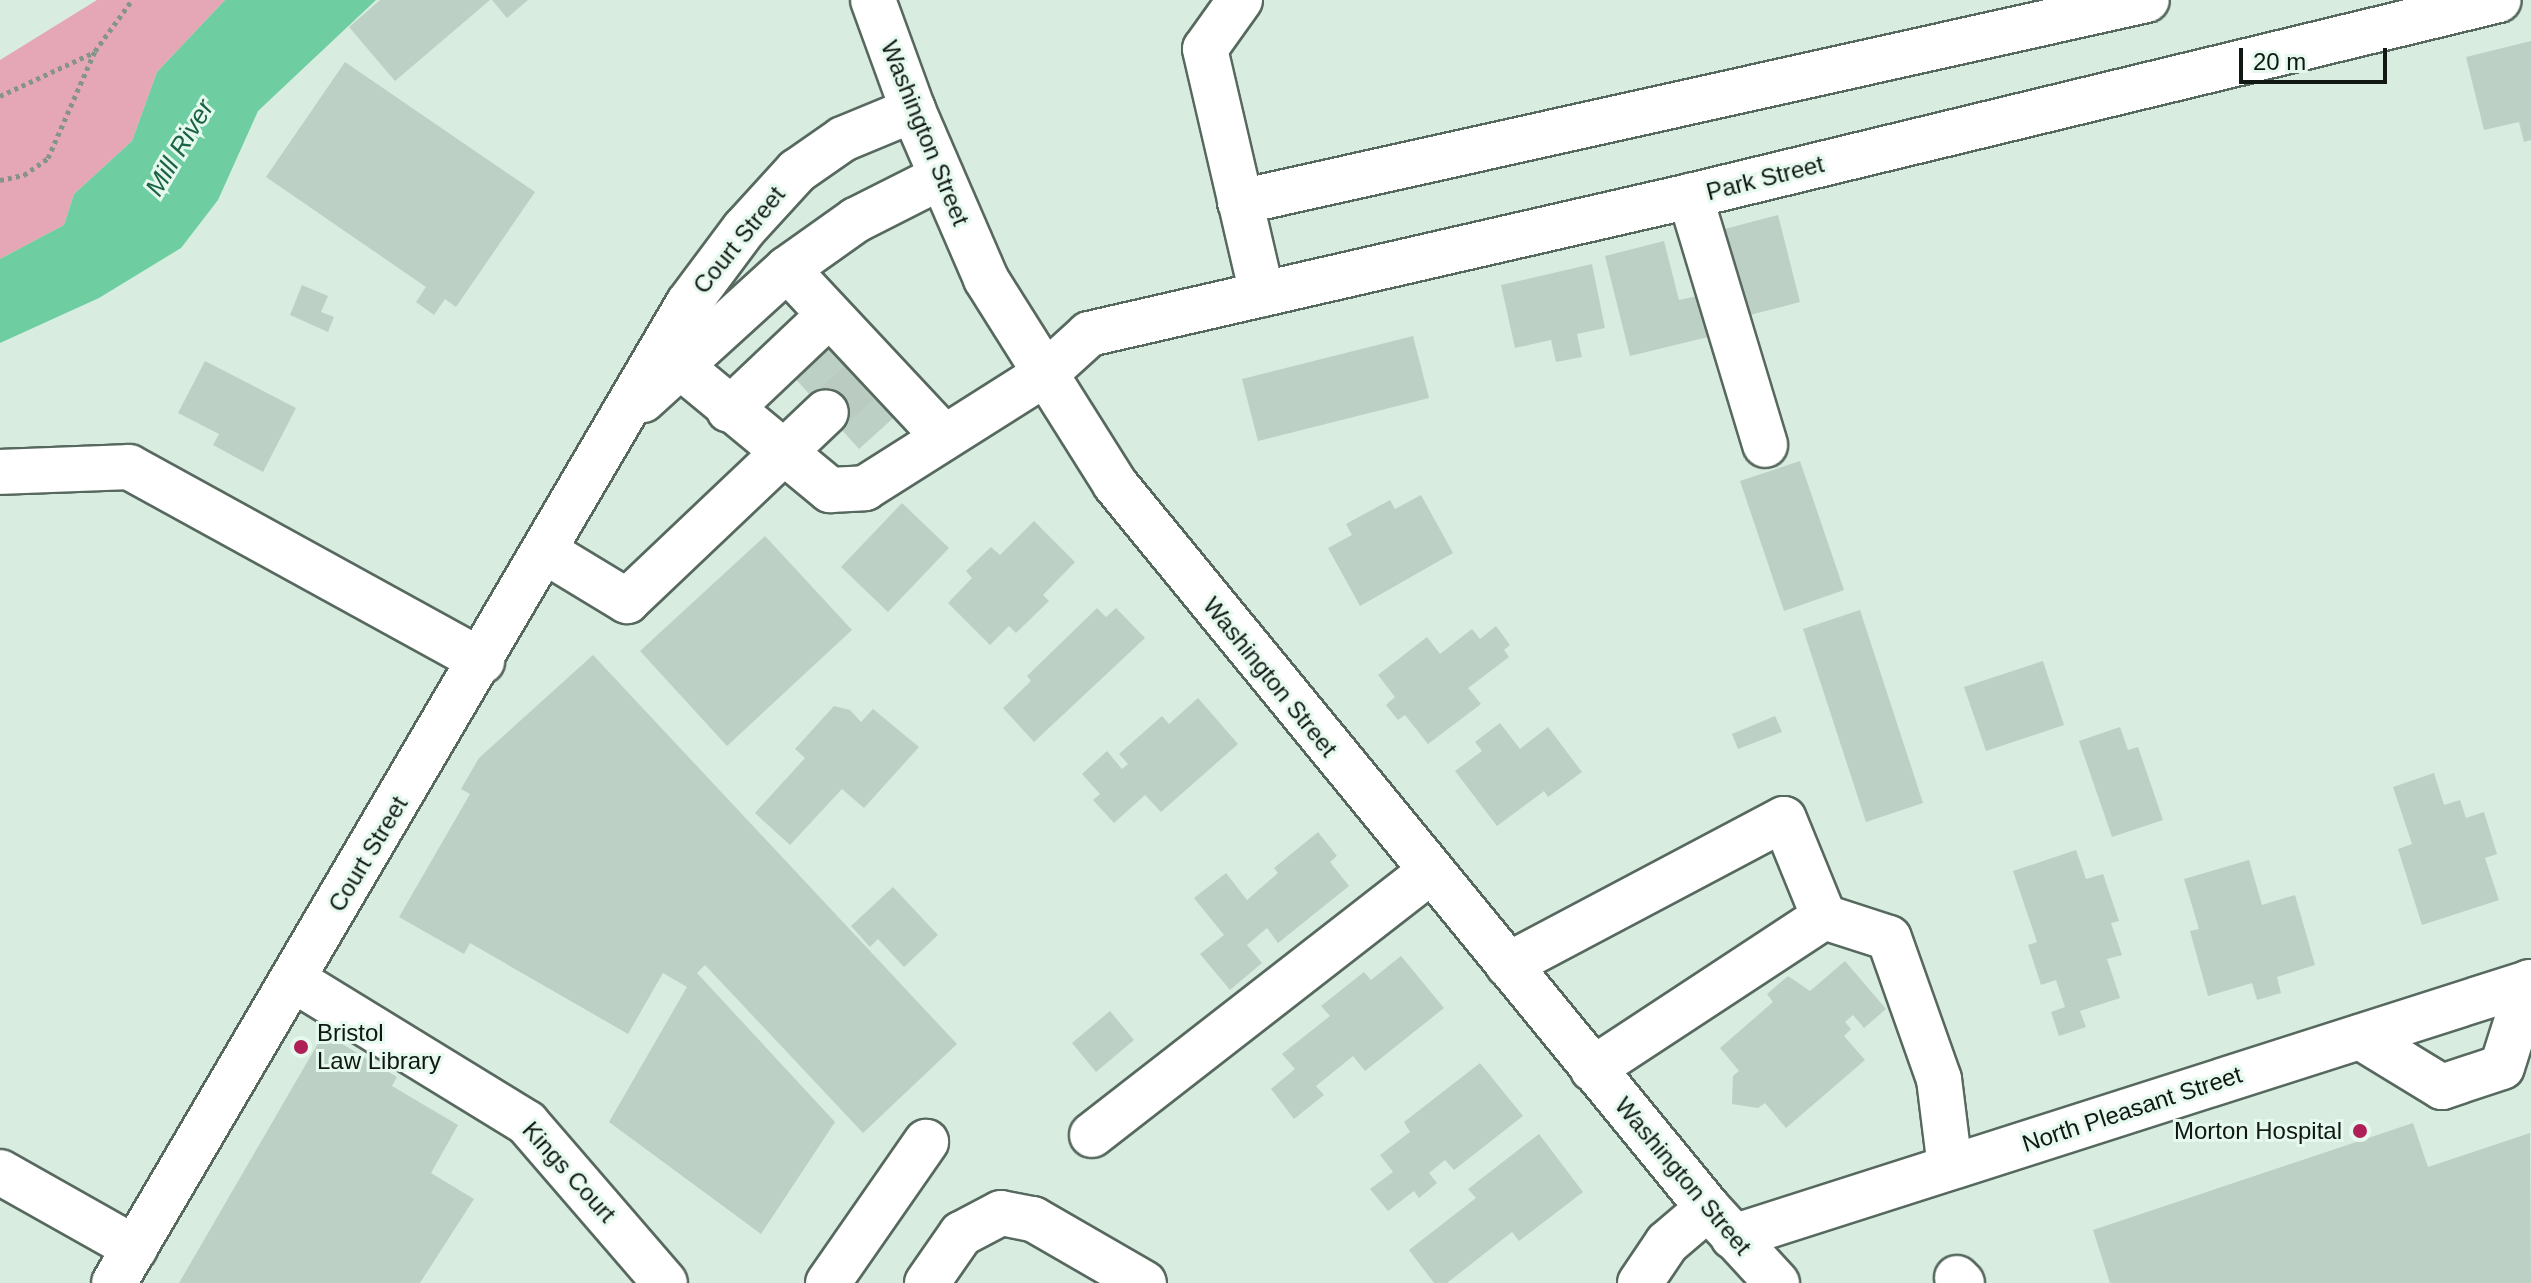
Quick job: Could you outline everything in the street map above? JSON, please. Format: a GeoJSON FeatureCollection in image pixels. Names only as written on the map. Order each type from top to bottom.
{"type":"FeatureCollection","features":[{"type":"Feature","properties":{"kind":"main road"},"geometry":{"type":"LineString","coordinates":[[1240,0],[1205,49],[1262,294]]}},
{"type":"Feature","properties":{"kind":"main road"},"geometry":{"type":"LineString","coordinates":[[1240,202],[2042,11],[2147,0]]}},
{"type":"Feature","properties":{"kind":"main road","name":"Park Street"},"geometry":{"type":"LineString","coordinates":[[680,366],[729,410],[830,490],[865,488],[1044,375],[1089,334],[1690,196],[2499,0]]}},
{"type":"Feature","properties":{"kind":"main road","name":"Washington Street"},"geometry":{"type":"LineString","coordinates":[[878,15],[913,110],[986,279],[1044,375],[1150,531],[1720,1222],[1777,1283]]}},
{"type":"Feature","properties":{"kind":"main road","name":"Court Street"},"geometry":{"type":"LineString","coordinates":[[124,1266],[621,426],[681,314],[772,195],[817,154],[913,110]]}},
{"type":"Feature","properties":{"kind":"main road","name":"Court Street"},"geometry":{"type":"LineString","coordinates":[[621,426],[680,366],[787,269],[856,220],[941,177]]}},
{"type":"Feature","properties":{"kind":"main road"},"geometry":{"type":"LineString","coordinates":[[1690,196],[1765,445]]}},
{"type":"Feature","properties":{"kind":"main road"},"geometry":{"type":"LineString","coordinates":[[787,269],[873,370],[944,437]]}},
{"type":"Feature","properties":{"kind":"main road"},"geometry":{"type":"LineString","coordinates":[[729,410],[828,316]]}},
{"type":"Feature","properties":{"kind":"main road"},"geometry":{"type":"LineString","coordinates":[[546,552],[627,601],[826,412]]}},
{"type":"Feature","properties":{"kind":"main road"},"geometry":{"type":"LineString","coordinates":[[0,472],[129,467],[482,661]]}},
{"type":"Feature","properties":{"kind":"main road"},"geometry":{"type":"LineString","coordinates":[[1508,965],[1784,819],[1824,917],[1889,938],[1939,1079],[1950,1167]]}},
{"type":"Feature","properties":{"kind":"main road"},"geometry":{"type":"LineString","coordinates":[[1092,1135],[1430,872]]}},
{"type":"Feature","properties":{"kind":"main road"},"geometry":{"type":"LineString","coordinates":[[1593,1069],[1824,917]]}},
{"type":"Feature","properties":{"kind":"main road","name":"Kings Court"},"geometry":{"type":"LineString","coordinates":[[294,980],[527,1123],[665,1283]]}},
{"type":"Feature","properties":{"kind":"main road"},"geometry":{"type":"LineString","coordinates":[[2360,1037],[2442,1087],[2502,1067],[2530,982]]}},
{"type":"Feature","properties":{"kind":"main road","name":"North Pleasant Street"},"geometry":{"type":"LineString","coordinates":[[1720,1222],[1950,1167],[2530,982]]}},
{"type":"Feature","properties":{"kind":"main road"},"geometry":{"type":"LineString","coordinates":[[828,1283],[926,1142]]}},
{"type":"Feature","properties":{"kind":"main road"},"geometry":{"type":"LineString","coordinates":[[0,1172],[124,1266]]}},
{"type":"Feature","properties":{"kind":"main road"},"geometry":{"type":"LineString","coordinates":[[927,1283],[961,1234],[1001,1213],[1033,1219],[1144,1283]]}},
{"type":"Feature","properties":{"kind":"main road"},"geometry":{"type":"LineString","coordinates":[[1640,1283],[1667,1243],[1720,1222]]}},
{"type":"Feature","properties":{"kind":"path"},"geometry":{"type":"LineString","coordinates":[[0,180],[24,175],[48,158],[95,51],[132,0]]}},
{"type":"Feature","properties":{"kind":"path"},"geometry":{"type":"LineString","coordinates":[[0,96],[95,51]]}},
{"type":"Feature","properties":{"kind":"shaded area"},"geometry":{"type":"Polygon","coordinates":[[[97,0],[225,0],[157,72],[132,141],[74,194],[64,225],[0,259],[0,60],[97,0]]]}},
{"type":"Feature","properties":{"kind":"water","name":"Mill River"},"geometry":{"type":"Polygon","coordinates":[[[225,0],[376,0],[258,111],[218,200],[181,248],[99,298],[0,343],[0,259],[64,225],[74,194],[132,141],[157,72],[225,0]]]}},
{"type":"Feature","properties":{"kind":"building"},"geometry":{"type":"Polygon","coordinates":[[[380,0],[490,0],[395,81],[349,27],[380,0]]]}},
{"type":"Feature","properties":{"kind":"building"},"geometry":{"type":"Polygon","coordinates":[[[492,0],[528,0],[507,18],[492,0]]]}},
{"type":"Feature","properties":{"kind":"building"},"geometry":{"type":"Polygon","coordinates":[[[2531,41],[2531,140],[2524,142],[2519,122],[2484,130],[2466,57],[2531,41]]]}},
{"type":"Feature","properties":{"kind":"building"},"geometry":{"type":"Polygon","coordinates":[[[345,62],[535,192],[456,307],[445,299],[434,315],[416,302],[426,287],[266,177],[345,62]]]}},
{"type":"Feature","properties":{"kind":"building"},"geometry":{"type":"Polygon","coordinates":[[[1778,215],[1800,302],[1746,316],[1731,254],[1719,257],[1713,232],[1778,215]]]}},
{"type":"Feature","properties":{"kind":"building"},"geometry":{"type":"Polygon","coordinates":[[[1664,241],[1679,300],[1697,296],[1708,337],[1630,356],[1605,256],[1664,241]]]}},
{"type":"Feature","properties":{"kind":"building"},"geometry":{"type":"Polygon","coordinates":[[[1592,264],[1605,328],[1577,334],[1582,357],[1556,362],[1551,340],[1515,348],[1501,285],[1592,264]]]}},
{"type":"Feature","properties":{"kind":"building"},"geometry":{"type":"Polygon","coordinates":[[[302,285],[328,296],[321,312],[334,317],[328,332],[290,315],[302,285]]]}},
{"type":"Feature","properties":{"kind":"building"},"geometry":{"type":"Polygon","coordinates":[[[1413,336],[1429,398],[1258,441],[1242,379],[1413,336]]]}},
{"type":"Feature","properties":{"kind":"building"},"geometry":{"type":"Polygon","coordinates":[[[834,337],[901,411],[859,449],[792,375],[834,337]]]}},
{"type":"Feature","properties":{"kind":"building"},"geometry":{"type":"Polygon","coordinates":[[[205,361],[296,408],[263,472],[213,445],[219,434],[178,413],[205,361]]]}},
{"type":"Feature","properties":{"kind":"building"},"geometry":{"type":"Polygon","coordinates":[[[1800,461],[1844,590],[1784,611],[1740,481],[1800,461]]]}},
{"type":"Feature","properties":{"kind":"building"},"geometry":{"type":"Polygon","coordinates":[[[1421,495],[1453,553],[1360,606],[1328,548],[1352,535],[1346,524],[1390,500],[1395,509],[1421,495]]]}},
{"type":"Feature","properties":{"kind":"building"},"geometry":{"type":"Polygon","coordinates":[[[902,503],[949,548],[888,612],[841,567],[902,503]]]}},
{"type":"Feature","properties":{"kind":"building"},"geometry":{"type":"Polygon","coordinates":[[[1034,521],[1075,562],[1043,595],[1049,601],[1016,633],[1009,626],[990,645],[948,603],[972,578],[966,571],[991,547],[1000,555],[1034,521]]]}},
{"type":"Feature","properties":{"kind":"building"},"geometry":{"type":"Polygon","coordinates":[[[765,536],[852,630],[727,746],[640,651],[765,536]]]}},
{"type":"Feature","properties":{"kind":"building"},"geometry":{"type":"Polygon","coordinates":[[[1097,608],[1106,617],[1116,608],[1145,638],[1034,742],[1003,708],[1031,681],[1027,676],[1097,608]]]}},
{"type":"Feature","properties":{"kind":"building"},"geometry":{"type":"Polygon","coordinates":[[[1860,610],[1923,803],[1866,822],[1803,629],[1860,610]]]}},
{"type":"Feature","properties":{"kind":"building"},"geometry":{"type":"Polygon","coordinates":[[[1496,626],[1510,645],[1504,650],[1509,657],[1468,688],[1481,704],[1428,744],[1405,715],[1398,720],[1386,705],[1395,697],[1378,675],[1427,637],[1440,654],[1472,629],[1480,639],[1496,626]]]}},
{"type":"Feature","properties":{"kind":"building"},"geometry":{"type":"Polygon","coordinates":[[[593,655],[957,1044],[863,1133],[705,965],[697,973],[835,1122],[761,1234],[609,1122],[687,987],[663,973],[628,1034],[470,943],[464,954],[399,917],[470,794],[461,789],[479,758],[593,655]]]}},
{"type":"Feature","properties":{"kind":"building"},"geometry":{"type":"Polygon","coordinates":[[[2043,661],[2064,725],[1986,751],[1964,687],[2043,661]]]}},
{"type":"Feature","properties":{"kind":"building"},"geometry":{"type":"Polygon","coordinates":[[[1198,698],[1238,744],[1161,812],[1145,795],[1114,823],[1093,800],[1100,794],[1082,774],[1107,751],[1122,769],[1128,764],[1119,754],[1162,716],[1169,724],[1198,698]]]}},
{"type":"Feature","properties":{"kind":"building"},"geometry":{"type":"Polygon","coordinates":[[[834,706],[850,710],[861,722],[873,709],[919,747],[864,808],[842,789],[790,845],[755,813],[805,758],[795,749],[834,706]]]}},
{"type":"Feature","properties":{"kind":"building"},"geometry":{"type":"Polygon","coordinates":[[[1775,716],[1782,732],[1738,749],[1732,734],[1775,716]]]}},
{"type":"Feature","properties":{"kind":"building"},"geometry":{"type":"Polygon","coordinates":[[[1500,723],[1520,749],[1548,727],[1582,772],[1548,797],[1544,791],[1497,826],[1455,771],[1482,751],[1475,742],[1500,723]]]}},
{"type":"Feature","properties":{"kind":"building"},"geometry":{"type":"Polygon","coordinates":[[[2120,727],[2128,750],[2138,747],[2163,820],[2112,837],[2079,741],[2120,727]]]}},
{"type":"Feature","properties":{"kind":"building"},"geometry":{"type":"Polygon","coordinates":[[[2434,773],[2444,805],[2460,800],[2466,818],[2484,812],[2497,854],[2485,858],[2499,900],[2422,925],[2398,849],[2412,844],[2393,787],[2434,773]]]}},
{"type":"Feature","properties":{"kind":"building"},"geometry":{"type":"Polygon","coordinates":[[[1318,832],[1337,856],[1330,862],[1349,886],[1278,943],[1267,928],[1247,945],[1262,963],[1230,990],[1200,954],[1224,935],[1194,898],[1226,873],[1247,900],[1278,873],[1274,868],[1318,832]]]}},
{"type":"Feature","properties":{"kind":"building"},"geometry":{"type":"Polygon","coordinates":[[[2076,850],[2086,879],[2103,874],[2119,921],[2111,923],[2122,955],[2107,959],[2120,998],[2080,1011],[2086,1027],[2059,1036],[2051,1012],[2065,1007],[2056,980],[2041,985],[2028,945],[2037,942],[2013,871],[2076,850]]]}},
{"type":"Feature","properties":{"kind":"building"},"geometry":{"type":"Polygon","coordinates":[[[2249,860],[2262,905],[2295,895],[2315,965],[2277,977],[2281,993],[2257,1000],[2252,983],[2208,996],[2190,931],[2199,929],[2184,879],[2249,860]]]}},
{"type":"Feature","properties":{"kind":"building"},"geometry":{"type":"Polygon","coordinates":[[[893,887],[938,935],[904,967],[878,939],[870,947],[851,926],[893,887]]]}},
{"type":"Feature","properties":{"kind":"building"},"geometry":{"type":"Polygon","coordinates":[[[1401,956],[1444,1008],[1365,1071],[1353,1056],[1316,1086],[1324,1095],[1294,1119],[1271,1089],[1295,1069],[1282,1054],[1330,1016],[1321,1006],[1364,972],[1371,980],[1401,956]]]}},
{"type":"Feature","properties":{"kind":"building"},"geometry":{"type":"Polygon","coordinates":[[[1845,961],[1886,1009],[1864,1028],[1853,1015],[1845,1022],[1851,1029],[1844,1036],[1865,1060],[1786,1128],[1765,1103],[1758,1108],[1732,1104],[1733,1076],[1739,1071],[1720,1048],[1773,1002],[1767,994],[1788,976],[1810,991],[1845,961]]]}},
{"type":"Feature","properties":{"kind":"building"},"geometry":{"type":"Polygon","coordinates":[[[1110,1011],[1134,1040],[1096,1072],[1072,1043],[1110,1011]]]}},
{"type":"Feature","properties":{"kind":"building"},"geometry":{"type":"Polygon","coordinates":[[[324,1033],[397,1077],[392,1086],[458,1125],[431,1173],[474,1199],[420,1283],[179,1283],[324,1033]]]}},
{"type":"Feature","properties":{"kind":"building"},"geometry":{"type":"Polygon","coordinates":[[[1480,1063],[1523,1116],[1454,1170],[1445,1160],[1429,1173],[1437,1183],[1419,1198],[1414,1191],[1388,1211],[1370,1189],[1393,1172],[1380,1155],[1410,1132],[1404,1122],[1480,1063]]]}},
{"type":"Feature","properties":{"kind":"building"},"geometry":{"type":"Polygon","coordinates":[[[2413,1123],[2428,1167],[2530,1133],[2531,1283],[2110,1283],[2093,1230],[2413,1123]]]}},
{"type":"Feature","properties":{"kind":"building"},"geometry":{"type":"Polygon","coordinates":[[[1539,1134],[1583,1192],[1519,1241],[1512,1232],[1447,1283],[1434,1283],[1409,1250],[1476,1198],[1468,1189],[1539,1134]]]}},
{"type":"Feature","properties":{"kind":"tunnel"},"geometry":{"type":"LineString","coordinates":[[826,412],[868,375]]}},
{"type":"Feature","properties":{"kind":"place","name":"Bristol Law Library"},"geometry":{"type":"Point","coordinates":[301,1047]}},
{"type":"Feature","properties":{"kind":"place","name":"Morton Hospital"},"geometry":{"type":"Point","coordinates":[2360,1131]}}]}
